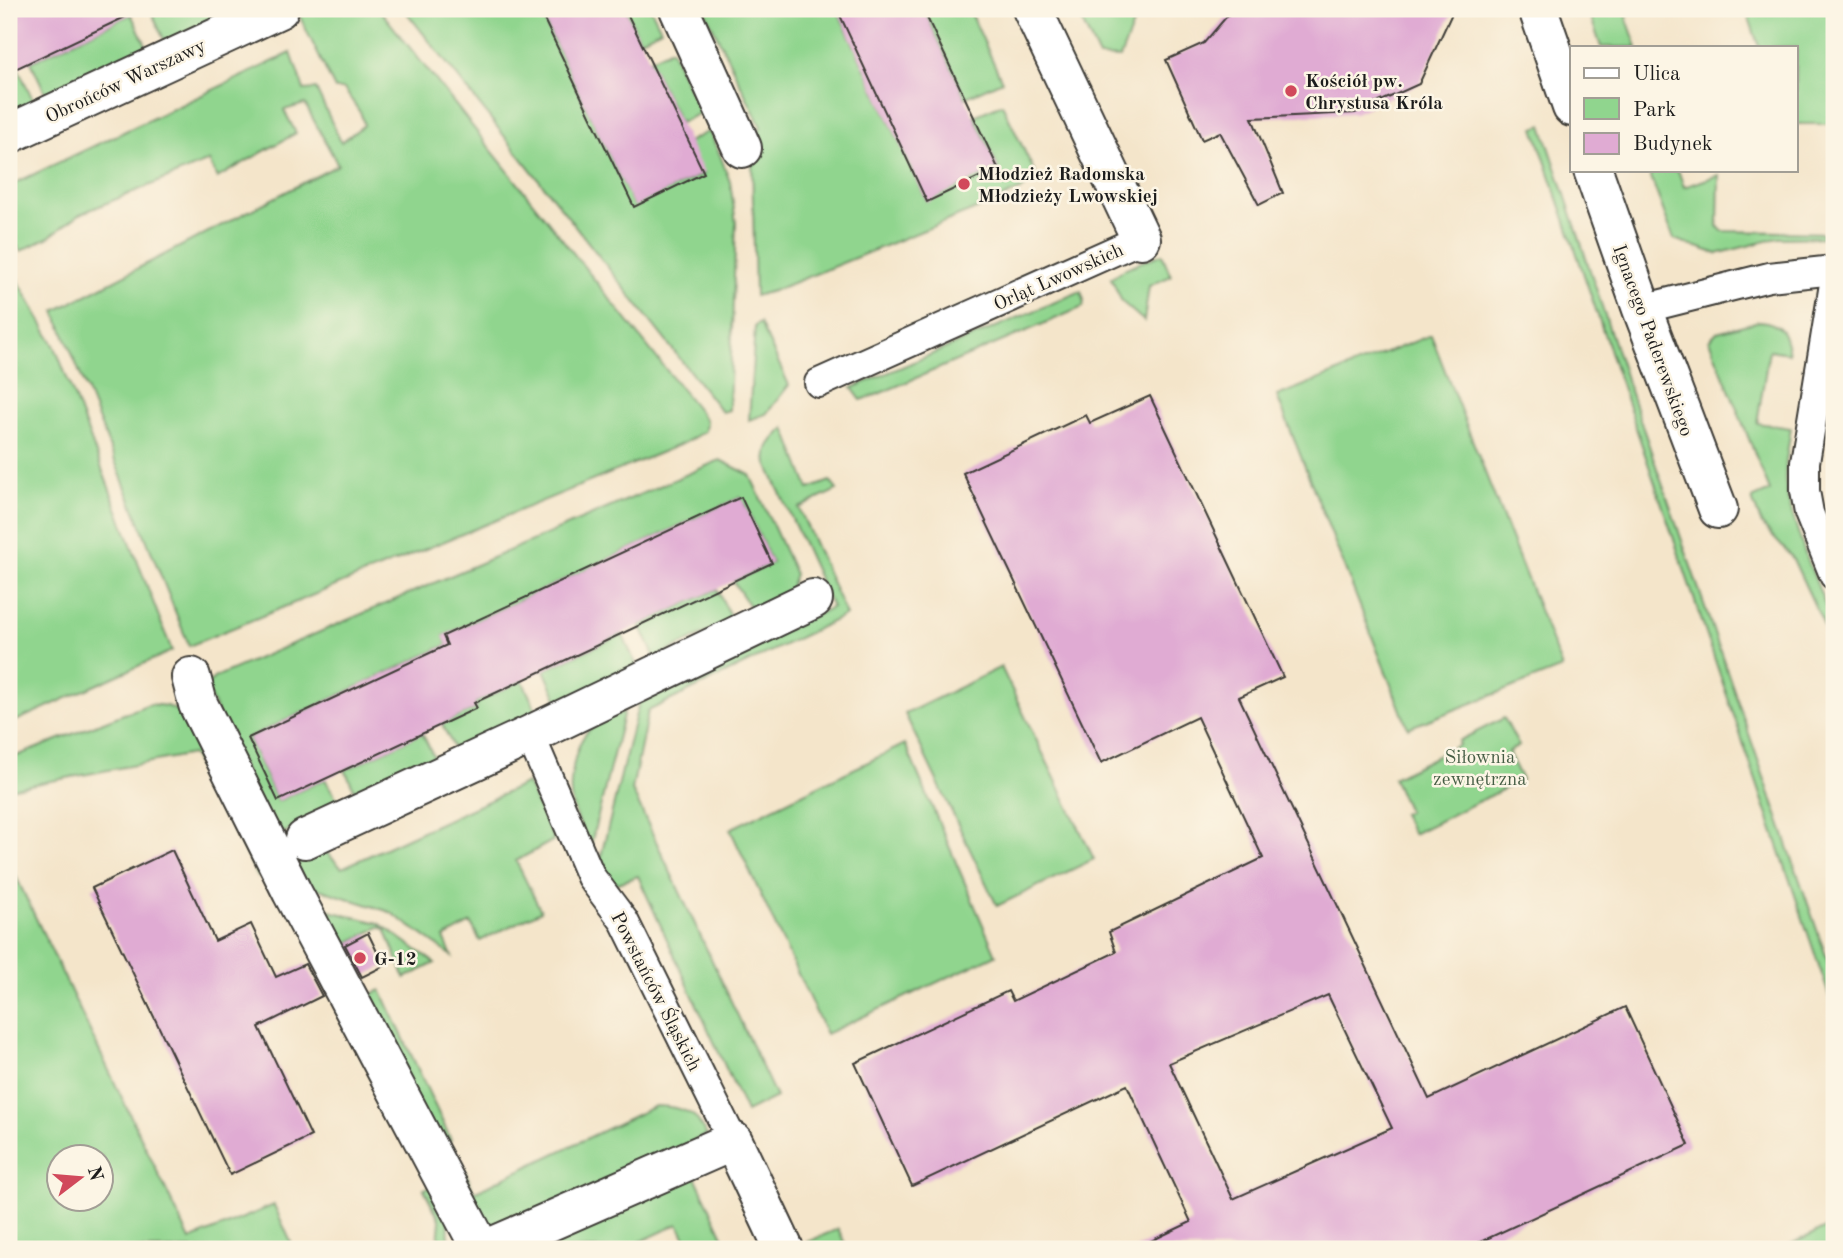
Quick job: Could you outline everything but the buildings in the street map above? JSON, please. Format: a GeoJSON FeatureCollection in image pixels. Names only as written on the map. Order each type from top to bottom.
{"type":"FeatureCollection","features":[{"type":"Feature","properties":{"kind":"street","name":"Obrońców Warszawy"},"geometry":{"type":"LineString","coordinates":[[9,134],[279,9]]}},
{"type":"Feature","properties":{"kind":"street"},"geometry":{"type":"LineString","coordinates":[[679,9],[743,148]]}},
{"type":"Feature","properties":{"kind":"street","name":"Orląt Lwowskich"},"geometry":{"type":"LineString","coordinates":[[1032,9],[1141,239]]}},
{"type":"Feature","properties":{"kind":"street"},"geometry":{"type":"LineString","coordinates":[[1538,9],[1570,101]]}},
{"type":"Feature","properties":{"kind":"street","name":"Ignacego Paderewskiego"},"geometry":{"type":"LineString","coordinates":[[1594,172],[1718,509]]}},
{"type":"Feature","properties":{"kind":"street"},"geometry":{"type":"LineString","coordinates":[[305,839],[530,735],[813,598]]}},
{"type":"Feature","properties":{"kind":"street"},"geometry":{"type":"LineString","coordinates":[[191,677],[198,704],[292,892],[492,1248],[733,1141]]}},
{"type":"Feature","properties":{"kind":"street","name":"Powstańców Śląskich"},"geometry":{"type":"LineString","coordinates":[[733,1141],[784,1249]]}},
{"type":"Feature","properties":{"kind":"lane","name":"Orląt Lwowskich"},"geometry":{"type":"LineString","coordinates":[[819,383],[1141,239]]}},
{"type":"Feature","properties":{"kind":"lane"},"geometry":{"type":"LineString","coordinates":[[1642,309],[1769,277],[1834,270]]}},
{"type":"Feature","properties":{"kind":"lane"},"geometry":{"type":"LineString","coordinates":[[1834,284],[1805,462],[1805,491],[1809,513],[1834,575]]}},
{"type":"Feature","properties":{"kind":"lane","name":"Powstańców Śląskich"},"geometry":{"type":"LineString","coordinates":[[530,735],[591,877],[624,921],[733,1141]]}},
{"type":"Feature","properties":{"kind":"green space"},"geometry":{"type":"Polygon","coordinates":[[[150,9],[242,9],[166,44],[150,9]]]}},
{"type":"Feature","properties":{"kind":"green space"},"geometry":{"type":"Polygon","coordinates":[[[296,9],[379,9],[699,411],[706,422],[705,431],[684,443],[189,646],[55,311],[338,165],[305,104],[284,110],[296,133],[217,178],[209,161],[80,214],[49,237],[21,251],[9,236],[9,186],[291,53],[304,90],[316,89],[341,142],[364,125],[361,114],[344,89],[335,89],[296,9]]]}},
{"type":"Feature","properties":{"kind":"green space"},"geometry":{"type":"Polygon","coordinates":[[[404,9],[539,9],[634,206],[703,174],[688,142],[709,131],[730,182],[736,223],[729,410],[722,412],[404,9]]]}},
{"type":"Feature","properties":{"kind":"green space"},"geometry":{"type":"Polygon","coordinates":[[[625,9],[651,9],[661,29],[640,40],[625,9]]]}},
{"type":"Feature","properties":{"kind":"green space"},"geometry":{"type":"Polygon","coordinates":[[[704,9],[837,9],[927,201],[998,168],[974,116],[1002,104],[1035,173],[1024,188],[996,201],[755,296],[752,156],[761,127],[704,9]]]}},
{"type":"Feature","properties":{"kind":"green space"},"geometry":{"type":"Polygon","coordinates":[[[923,9],[969,9],[1002,81],[965,98],[923,9]]]}},
{"type":"Feature","properties":{"kind":"green space"},"geometry":{"type":"Polygon","coordinates":[[[1076,9],[1139,9],[1120,58],[1099,57],[1076,9]]]}},
{"type":"Feature","properties":{"kind":"green space"},"geometry":{"type":"Polygon","coordinates":[[[1588,9],[1628,9],[1627,19],[1637,46],[1601,46],[1588,9]]]}},
{"type":"Feature","properties":{"kind":"green space"},"geometry":{"type":"Polygon","coordinates":[[[1746,9],[1833,9],[1834,124],[1798,124],[1798,46],[1759,46],[1746,9]]]}},
{"type":"Feature","properties":{"kind":"green space"},"geometry":{"type":"Polygon","coordinates":[[[131,14],[150,53],[49,101],[31,62],[131,14]]]}},
{"type":"Feature","properties":{"kind":"green space"},"geometry":{"type":"Polygon","coordinates":[[[671,49],[700,113],[680,123],[649,60],[671,49]]]}},
{"type":"Feature","properties":{"kind":"green space"},"geometry":{"type":"Polygon","coordinates":[[[18,68],[36,106],[9,119],[9,73],[18,68]]]}},
{"type":"Feature","properties":{"kind":"green space"},"geometry":{"type":"Polygon","coordinates":[[[1542,125],[1628,385],[1834,979],[1834,1010],[1534,128],[1542,125]]]}},
{"type":"Feature","properties":{"kind":"green space"},"geometry":{"type":"Polygon","coordinates":[[[1649,172],[1679,172],[1684,187],[1719,175],[1718,226],[1722,231],[1834,233],[1834,237],[1778,238],[1717,254],[1674,239],[1649,172]]]}},
{"type":"Feature","properties":{"kind":"green space"},"geometry":{"type":"Polygon","coordinates":[[[1162,254],[1171,276],[1149,286],[1144,321],[1122,302],[1111,278],[1126,268],[1162,254]]]}},
{"type":"Feature","properties":{"kind":"green space"},"geometry":{"type":"Polygon","coordinates":[[[9,264],[55,347],[172,651],[9,724],[9,264]]]}},
{"type":"Feature","properties":{"kind":"green space"},"geometry":{"type":"Polygon","coordinates":[[[1081,291],[1083,307],[876,395],[861,400],[852,388],[1081,291]]]}},
{"type":"Feature","properties":{"kind":"green space"},"geometry":{"type":"Polygon","coordinates":[[[1759,321],[1778,326],[1786,339],[1789,353],[1769,350],[1757,423],[1791,428],[1785,480],[1788,500],[1803,548],[1834,628],[1834,656],[1822,621],[1792,557],[1762,525],[1752,499],[1770,491],[1709,340],[1717,332],[1759,321]]]}},
{"type":"Feature","properties":{"kind":"green space"},"geometry":{"type":"Polygon","coordinates":[[[760,323],[789,385],[766,414],[749,420],[755,326],[760,323]]]}},
{"type":"Feature","properties":{"kind":"green space"},"geometry":{"type":"Polygon","coordinates":[[[1431,335],[1562,668],[1408,728],[1277,396],[1431,335]]]}},
{"type":"Feature","properties":{"kind":"green space"},"geometry":{"type":"Polygon","coordinates":[[[785,428],[809,489],[830,481],[837,490],[799,508],[846,615],[648,711],[632,790],[776,1097],[746,1112],[638,876],[615,884],[606,884],[599,865],[639,702],[832,607],[767,464],[768,448],[785,428]]]}},
{"type":"Feature","properties":{"kind":"green space"},"geometry":{"type":"Polygon","coordinates":[[[720,460],[750,475],[795,574],[786,600],[754,613],[733,581],[772,563],[741,497],[444,636],[447,645],[248,738],[278,801],[325,779],[341,806],[275,837],[205,686],[215,677],[720,460]]]}},
{"type":"Feature","properties":{"kind":"green space"},"geometry":{"type":"Polygon","coordinates":[[[717,589],[732,620],[655,658],[640,625],[717,589]]]}},
{"type":"Feature","properties":{"kind":"green space"},"geometry":{"type":"Polygon","coordinates":[[[622,634],[637,666],[559,703],[544,670],[622,634]]]}},
{"type":"Feature","properties":{"kind":"green space"},"geometry":{"type":"Polygon","coordinates":[[[1001,667],[1094,859],[997,906],[905,714],[1001,667]]]}},
{"type":"Feature","properties":{"kind":"green space"},"geometry":{"type":"Polygon","coordinates":[[[522,680],[538,714],[456,753],[442,724],[477,708],[474,703],[522,680]]]}},
{"type":"Feature","properties":{"kind":"green space"},"geometry":{"type":"Polygon","coordinates":[[[149,704],[167,706],[181,712],[265,873],[258,877],[192,754],[9,789],[9,759],[149,704]]]}},
{"type":"Feature","properties":{"kind":"green space"},"geometry":{"type":"Polygon","coordinates":[[[624,711],[590,848],[571,799],[573,766],[580,744],[590,729],[624,711]]]}},
{"type":"Feature","properties":{"kind":"green space","name":"Siłownia zewnętrzna"},"geometry":{"type":"Polygon","coordinates":[[[1504,718],[1519,746],[1508,752],[1522,780],[1413,834],[1402,814],[1408,811],[1393,778],[1459,745],[1458,741],[1504,718]]]}},
{"type":"Feature","properties":{"kind":"green space"},"geometry":{"type":"Polygon","coordinates":[[[422,733],[437,763],[359,800],[345,770],[422,733]]]}},
{"type":"Feature","properties":{"kind":"green space"},"geometry":{"type":"Polygon","coordinates":[[[905,744],[996,955],[826,1034],[730,829],[905,744]]]}},
{"type":"Feature","properties":{"kind":"green space"},"geometry":{"type":"Polygon","coordinates":[[[527,783],[554,840],[516,861],[541,911],[480,941],[471,923],[444,938],[452,956],[390,912],[309,886],[289,865],[322,848],[342,868],[527,783]]]}},
{"type":"Feature","properties":{"kind":"green space"},"geometry":{"type":"Polygon","coordinates":[[[9,862],[190,1240],[274,1205],[294,1249],[9,1249],[9,862]]]}},
{"type":"Feature","properties":{"kind":"green space"},"geometry":{"type":"Polygon","coordinates":[[[309,906],[379,923],[435,963],[405,978],[385,929],[379,927],[336,949],[309,906]]]}},
{"type":"Feature","properties":{"kind":"green space"},"geometry":{"type":"Polygon","coordinates":[[[381,990],[451,1140],[437,1145],[360,999],[381,990]]]}},
{"type":"Feature","properties":{"kind":"green space"},"geometry":{"type":"Polygon","coordinates":[[[655,1106],[690,1113],[707,1135],[495,1230],[482,1223],[450,1172],[463,1166],[474,1192],[655,1106]]]}},
{"type":"Feature","properties":{"kind":"green space"},"geometry":{"type":"Polygon","coordinates":[[[693,1172],[728,1247],[690,1249],[678,1224],[625,1249],[533,1249],[693,1172]]]}},
{"type":"Feature","properties":{"kind":"green space"},"geometry":{"type":"Polygon","coordinates":[[[434,1186],[449,1220],[448,1249],[424,1249],[438,1243],[440,1221],[424,1189],[434,1186]]]}},
{"type":"Feature","properties":{"kind":"green space"},"geometry":{"type":"Polygon","coordinates":[[[1834,1224],[1834,1249],[1781,1249],[1834,1224]]]}},
{"type":"Feature","properties":{"kind":"green space"},"geometry":{"type":"Polygon","coordinates":[[[838,1229],[848,1249],[810,1249],[807,1242],[838,1229]]]}},
{"type":"Feature","properties":{"kind":"place","name":"Kościół pw. Chrystusa Króla"},"geometry":{"type":"Point","coordinates":[1291,91]}},
{"type":"Feature","properties":{"kind":"place","name":"Młodzież Radomska Młodzieży Lwowskiej"},"geometry":{"type":"Point","coordinates":[964,184]}},
{"type":"Feature","properties":{"kind":"place","name":"G-12"},"geometry":{"type":"Point","coordinates":[360,958]}}]}
